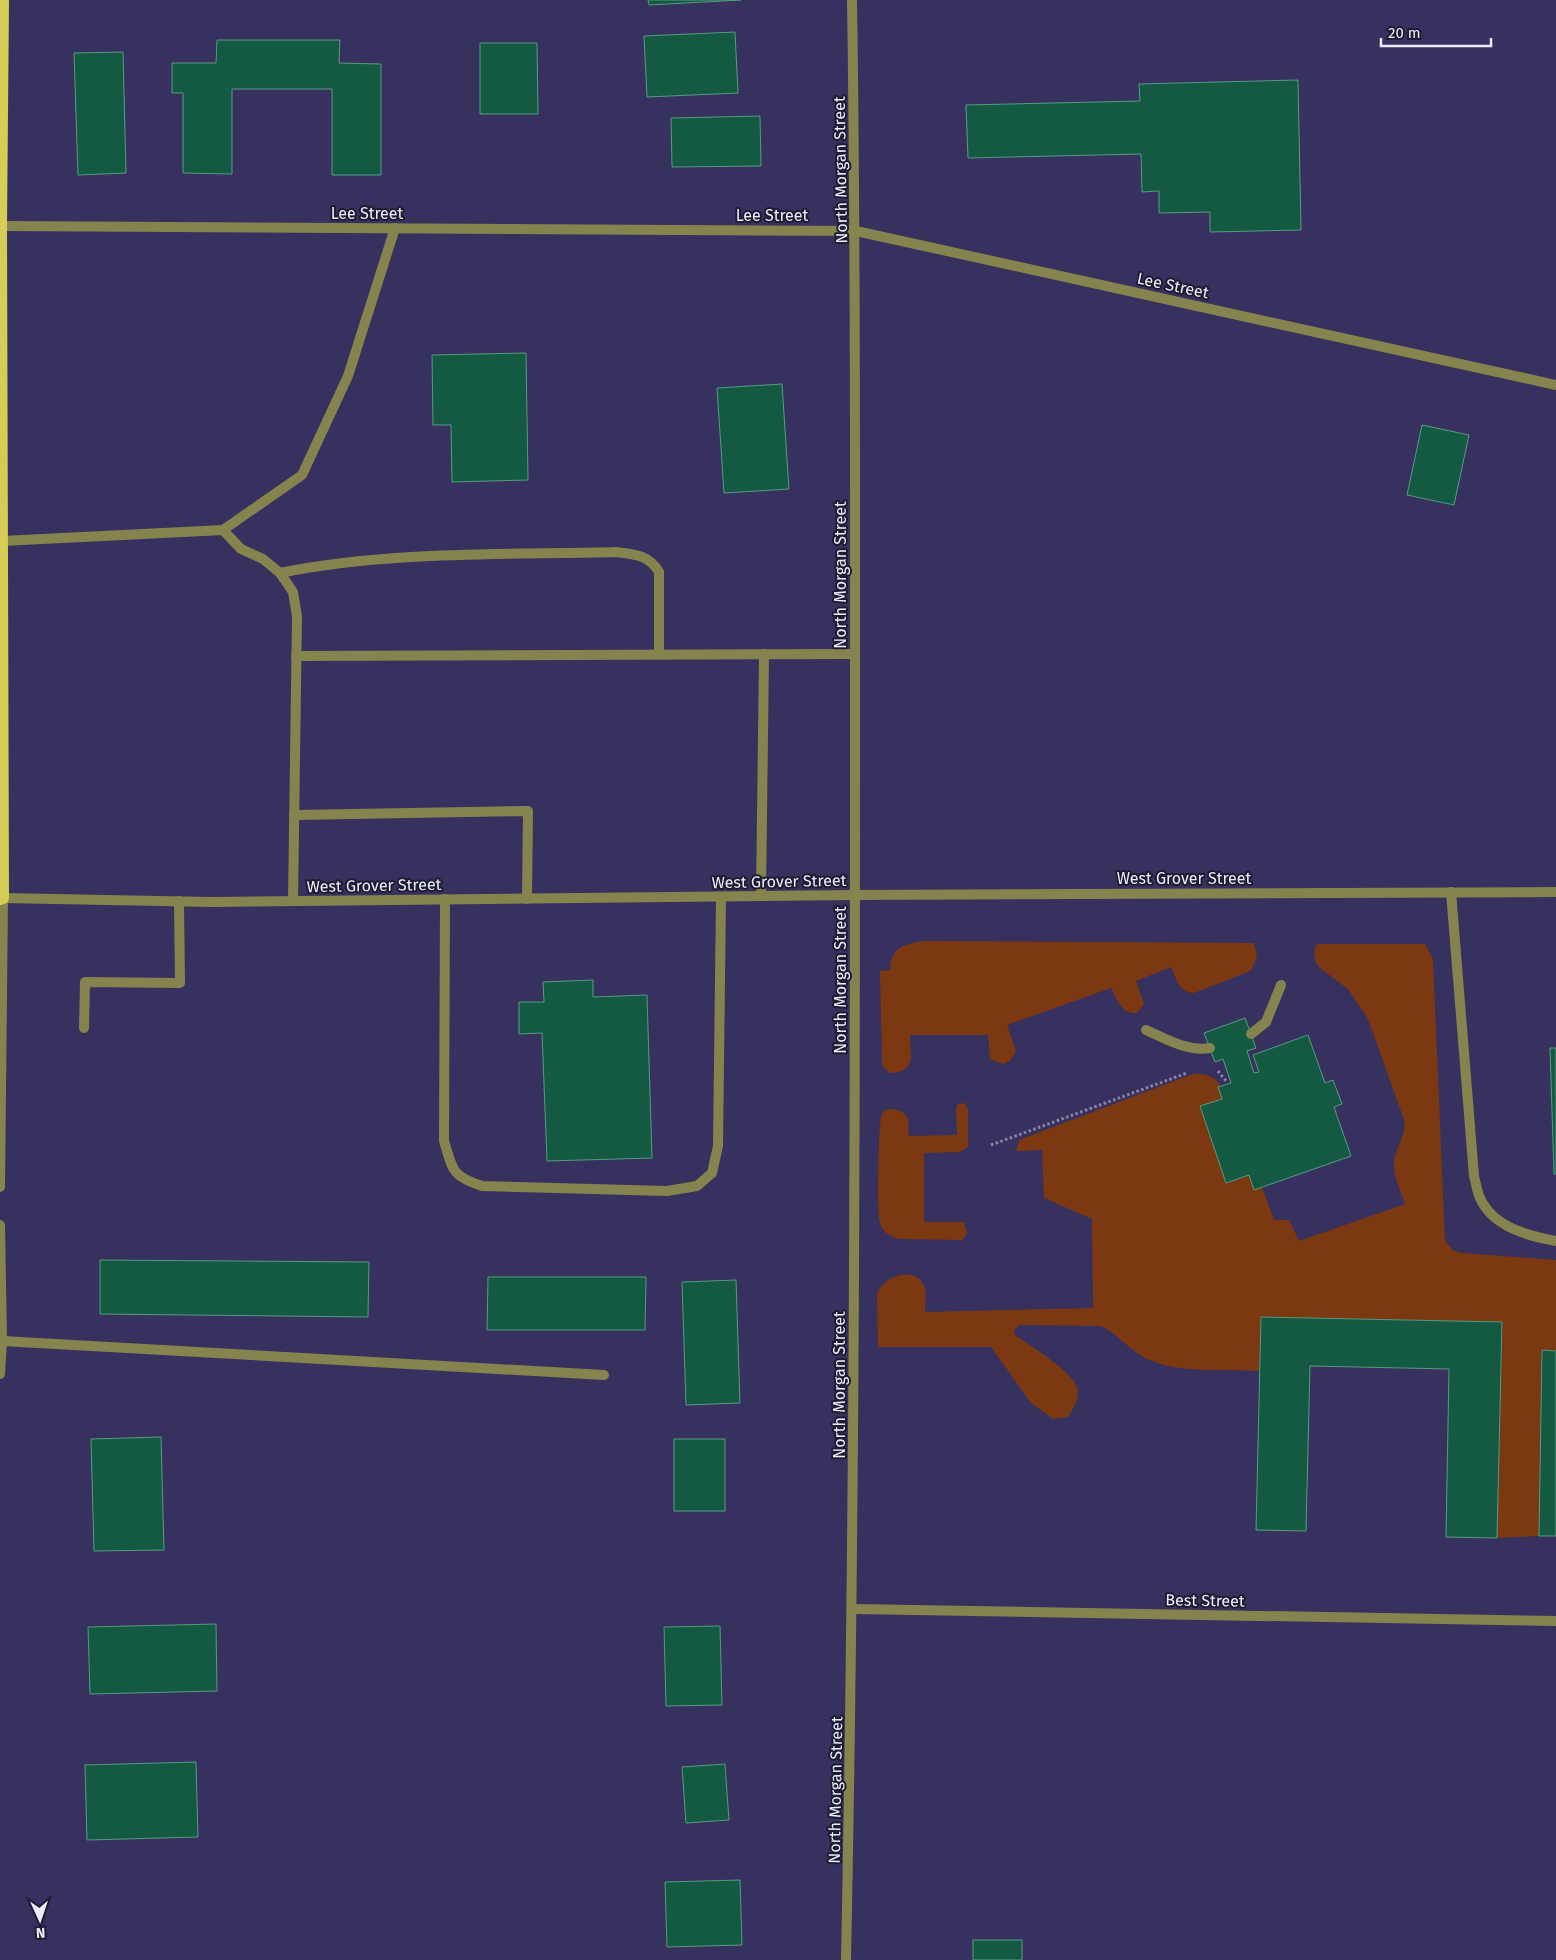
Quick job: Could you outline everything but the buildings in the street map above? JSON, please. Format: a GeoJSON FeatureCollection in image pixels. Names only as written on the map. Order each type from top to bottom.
{"type":"FeatureCollection","features":[{"type":"Feature","properties":{"kind":"main road"},"geometry":{"type":"LineString","coordinates":[[1,898],[3,0]]}},
{"type":"Feature","properties":{"kind":"street","name":"North Morgan Street"},"geometry":{"type":"LineString","coordinates":[[846,1960],[853,1609],[856,231],[852,0]]}},
{"type":"Feature","properties":{"kind":"street","name":"Lee Street"},"geometry":{"type":"LineString","coordinates":[[1,226],[856,231],[1556,385]]}},
{"type":"Feature","properties":{"kind":"street"},"geometry":{"type":"LineString","coordinates":[[2,541],[223,530],[302,475],[348,376],[394,228]]}},
{"type":"Feature","properties":{"kind":"street"},"geometry":{"type":"LineString","coordinates":[[223,530],[241,549],[263,559],[280,573],[292,592],[297,616],[293,901]]}},
{"type":"Feature","properties":{"kind":"street"},"geometry":{"type":"LineString","coordinates":[[280,573],[342,564],[432,556],[616,552],[635,554],[654,564],[659,572],[659,654]]}},
{"type":"Feature","properties":{"kind":"street"},"geometry":{"type":"LineString","coordinates":[[761,896],[764,654]]}},
{"type":"Feature","properties":{"kind":"street"},"geometry":{"type":"LineString","coordinates":[[296,656],[855,654]]}},
{"type":"Feature","properties":{"kind":"street"},"geometry":{"type":"LineString","coordinates":[[294,815],[528,811],[527,899]]}},
{"type":"Feature","properties":{"kind":"street"},"geometry":{"type":"LineString","coordinates":[[1451,892],[1474,1176],[1480,1198],[1487,1210],[1500,1221],[1519,1232],[1556,1241]]}},
{"type":"Feature","properties":{"kind":"street","name":"West Grover Street"},"geometry":{"type":"LineString","coordinates":[[1,898],[293,901],[855,895],[1556,892]]}},
{"type":"Feature","properties":{"kind":"street"},"geometry":{"type":"LineString","coordinates":[[445,899],[444,1140],[452,1165],[461,1179],[482,1186],[667,1191],[697,1186],[712,1174],[718,1146],[721,896]]}},
{"type":"Feature","properties":{"kind":"street"},"geometry":{"type":"LineString","coordinates":[[0,1187],[1,898]]}},
{"type":"Feature","properties":{"kind":"street"},"geometry":{"type":"LineString","coordinates":[[84,1028],[85,982],[180,984],[179,901]]}},
{"type":"Feature","properties":{"kind":"street"},"geometry":{"type":"LineString","coordinates":[[1251,1034],[1266,1022],[1281,985]]}},
{"type":"Feature","properties":{"kind":"street"},"geometry":{"type":"LineString","coordinates":[[1146,1030],[1189,1048],[1200,1050],[1210,1048]]}},
{"type":"Feature","properties":{"kind":"street"},"geometry":{"type":"LineString","coordinates":[[0,1225],[2,1341],[0,1374]]}},
{"type":"Feature","properties":{"kind":"street"},"geometry":{"type":"LineString","coordinates":[[2,1341],[604,1375]]}},
{"type":"Feature","properties":{"kind":"street","name":"Best Street"},"geometry":{"type":"LineString","coordinates":[[853,1609],[1556,1621]]}},
{"type":"Feature","properties":{"kind":"path"},"geometry":{"type":"LineString","coordinates":[[1214,1069],[1219,1071],[1226,1081]]}},
{"type":"Feature","properties":{"kind":"path"},"geometry":{"type":"LineString","coordinates":[[991,1145],[1195,1071]]}},
{"type":"Feature","properties":{"kind":"shaded area"},"geometry":{"type":"Polygon","coordinates":[[[924,941],[1254,943],[1257,956],[1252,969],[1248,972],[1194,993],[1181,988],[1171,967],[1136,981],[1144,1004],[1137,1013],[1124,1009],[1111,988],[1007,1025],[1016,1051],[1010,1061],[1003,1064],[990,1059],[988,1035],[910,1035],[911,1056],[908,1066],[899,1072],[890,1073],[883,1067],[882,1063],[880,971],[890,970],[893,956],[900,948],[924,941]]]}},
{"type":"Feature","properties":{"kind":"shaded area"},"geometry":{"type":"Polygon","coordinates":[[[1317,944],[1425,944],[1433,959],[1445,1241],[1454,1251],[1463,1253],[1556,1260],[1556,1351],[1542,1351],[1539,1536],[1497,1538],[1502,1322],[1261,1317],[1259,1371],[1185,1369],[1157,1363],[1145,1358],[1101,1326],[1019,1325],[1014,1330],[1015,1335],[1060,1367],[1074,1381],[1077,1388],[1077,1400],[1068,1417],[1053,1419],[1031,1403],[991,1347],[878,1347],[877,1295],[884,1284],[896,1276],[910,1275],[921,1281],[925,1288],[925,1312],[1093,1308],[1092,1219],[1044,1198],[1042,1150],[1016,1151],[1019,1141],[1193,1074],[1209,1076],[1221,1086],[1218,1087],[1222,1099],[1200,1107],[1226,1183],[1249,1175],[1254,1189],[1262,1187],[1274,1220],[1289,1220],[1299,1241],[1405,1204],[1394,1168],[1395,1157],[1404,1131],[1404,1120],[1368,1019],[1348,989],[1321,969],[1316,963],[1314,951],[1317,944]]]}},
{"type":"Feature","properties":{"kind":"shaded area"},"geometry":{"type":"Polygon","coordinates":[[[964,1103],[968,1109],[968,1147],[960,1152],[924,1153],[924,1222],[964,1222],[967,1234],[962,1240],[900,1239],[891,1236],[881,1226],[879,1216],[879,1150],[882,1113],[892,1109],[905,1114],[908,1120],[909,1136],[957,1135],[956,1108],[958,1104],[964,1103]]]}}]}
